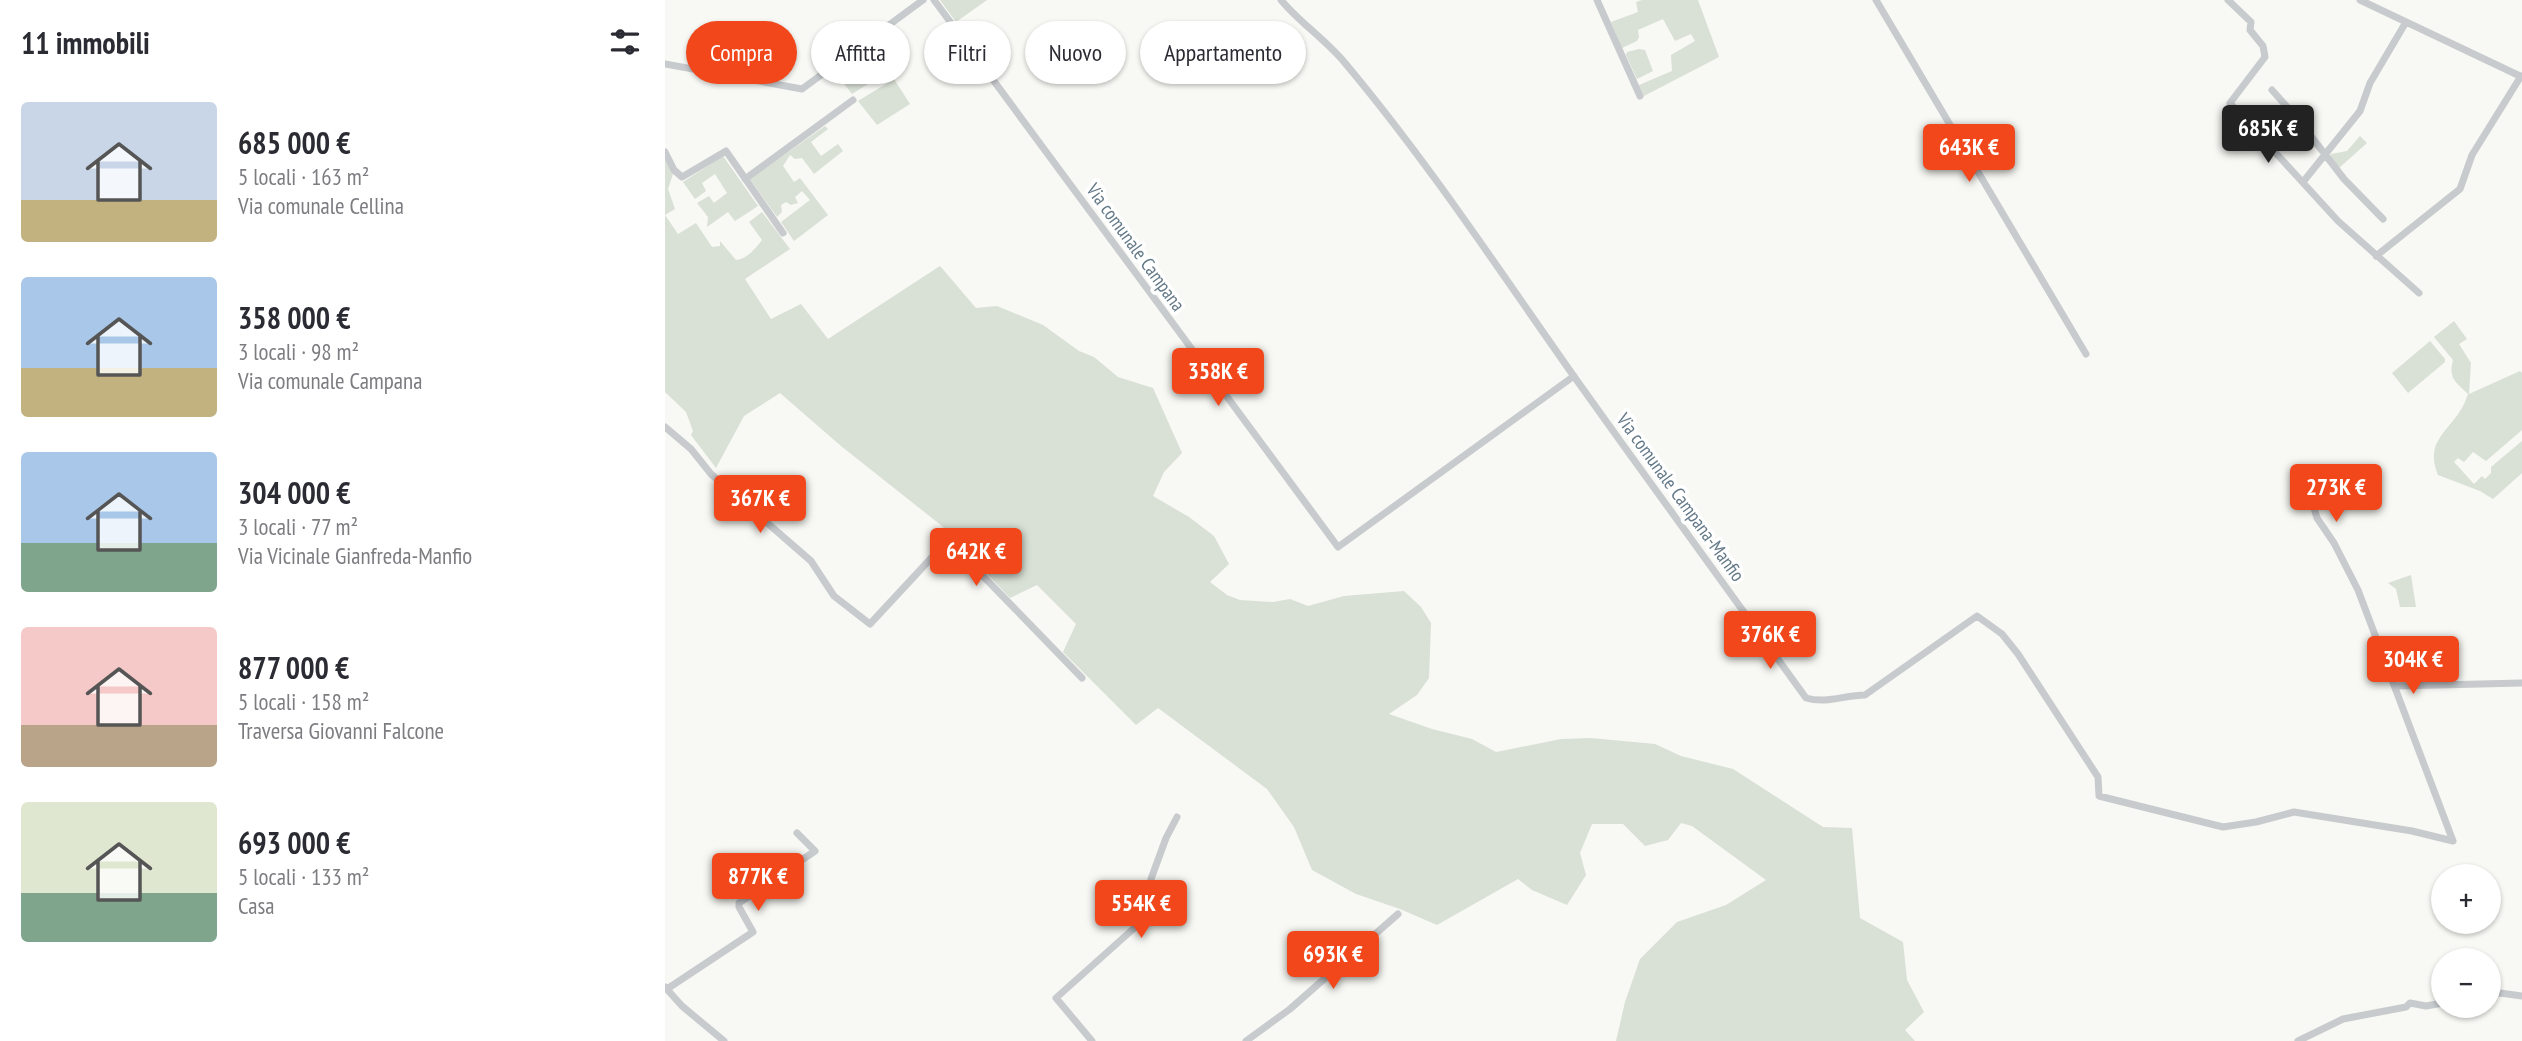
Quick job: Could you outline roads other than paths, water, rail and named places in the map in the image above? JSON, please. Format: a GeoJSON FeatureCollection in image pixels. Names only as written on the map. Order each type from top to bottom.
{"type":"FeatureCollection","features":[{"type":"Feature","properties":{"kind":"street"},"geometry":{"type":"LineString","coordinates":[[665,64],[802,89],[923,0]]}},
{"type":"Feature","properties":{"kind":"street","name":"Via comunale Campana"},"geometry":{"type":"LineString","coordinates":[[934,0],[1338,547],[1574,376]]}},
{"type":"Feature","properties":{"kind":"street","name":"Via comunale Campana-Manfio"},"geometry":{"type":"LineString","coordinates":[[1281,0],[1297,20],[1309,26],[1343,60],[1424,164],[1806,698],[1820,702],[1849,695],[1865,695],[1977,616],[2002,634],[2018,653],[2098,777],[2099,796],[2223,827],[2294,812],[2412,831],[2453,841],[2395,686]]}},
{"type":"Feature","properties":{"kind":"street"},"geometry":{"type":"LineString","coordinates":[[1597,0],[1640,96]]}},
{"type":"Feature","properties":{"kind":"street"},"geometry":{"type":"LineString","coordinates":[[1876,0],[2086,354]]}},
{"type":"Feature","properties":{"kind":"street"},"geometry":{"type":"LineString","coordinates":[[2228,0],[2251,22],[2251,30],[2263,46],[2265,57],[2230,103],[2338,221],[2419,293]]}},
{"type":"Feature","properties":{"kind":"street"},"geometry":{"type":"LineString","coordinates":[[2360,0],[2521,76],[2472,155],[2460,189],[2376,256]]}},
{"type":"Feature","properties":{"kind":"street"},"geometry":{"type":"LineString","coordinates":[[2302,182],[2360,111],[2370,83],[2406,22]]}},
{"type":"Feature","properties":{"kind":"street"},"geometry":{"type":"LineString","coordinates":[[2272,90],[2297,118],[2324,156],[2383,219]]}},
{"type":"Feature","properties":{"kind":"street"},"geometry":{"type":"LineString","coordinates":[[745,179],[853,100]]}},
{"type":"Feature","properties":{"kind":"street"},"geometry":{"type":"LineString","coordinates":[[665,152],[674,170],[682,177],[726,151],[783,233]]}},
{"type":"Feature","properties":{"kind":"street"},"geometry":{"type":"LineString","coordinates":[[665,427],[691,450],[711,474],[811,561],[834,596],[870,624],[948,540],[1082,678]]}},
{"type":"Feature","properties":{"kind":"street"},"geometry":{"type":"LineString","coordinates":[[2309,491],[2317,518],[2334,543],[2358,590],[2395,686],[2522,684]]}},
{"type":"Feature","properties":{"kind":"street"},"geometry":{"type":"LineString","coordinates":[[1092,1041],[1056,998],[1151,913],[1151,879],[1177,817]]}},
{"type":"Feature","properties":{"kind":"street"},"geometry":{"type":"LineString","coordinates":[[724,1041],[682,1006],[666,987],[753,932],[739,904],[815,852],[797,833]]}},
{"type":"Feature","properties":{"kind":"street"},"geometry":{"type":"LineString","coordinates":[[1246,1041],[1290,1009],[1398,914]]}},
{"type":"Feature","properties":{"kind":"street"},"geometry":{"type":"LineString","coordinates":[[2501,993],[2522,996]]}},
{"type":"Feature","properties":{"kind":"street"},"geometry":{"type":"LineString","coordinates":[[2298,1041],[2343,1019],[2406,1007],[2410,1003],[2431,1005]]}}]}
